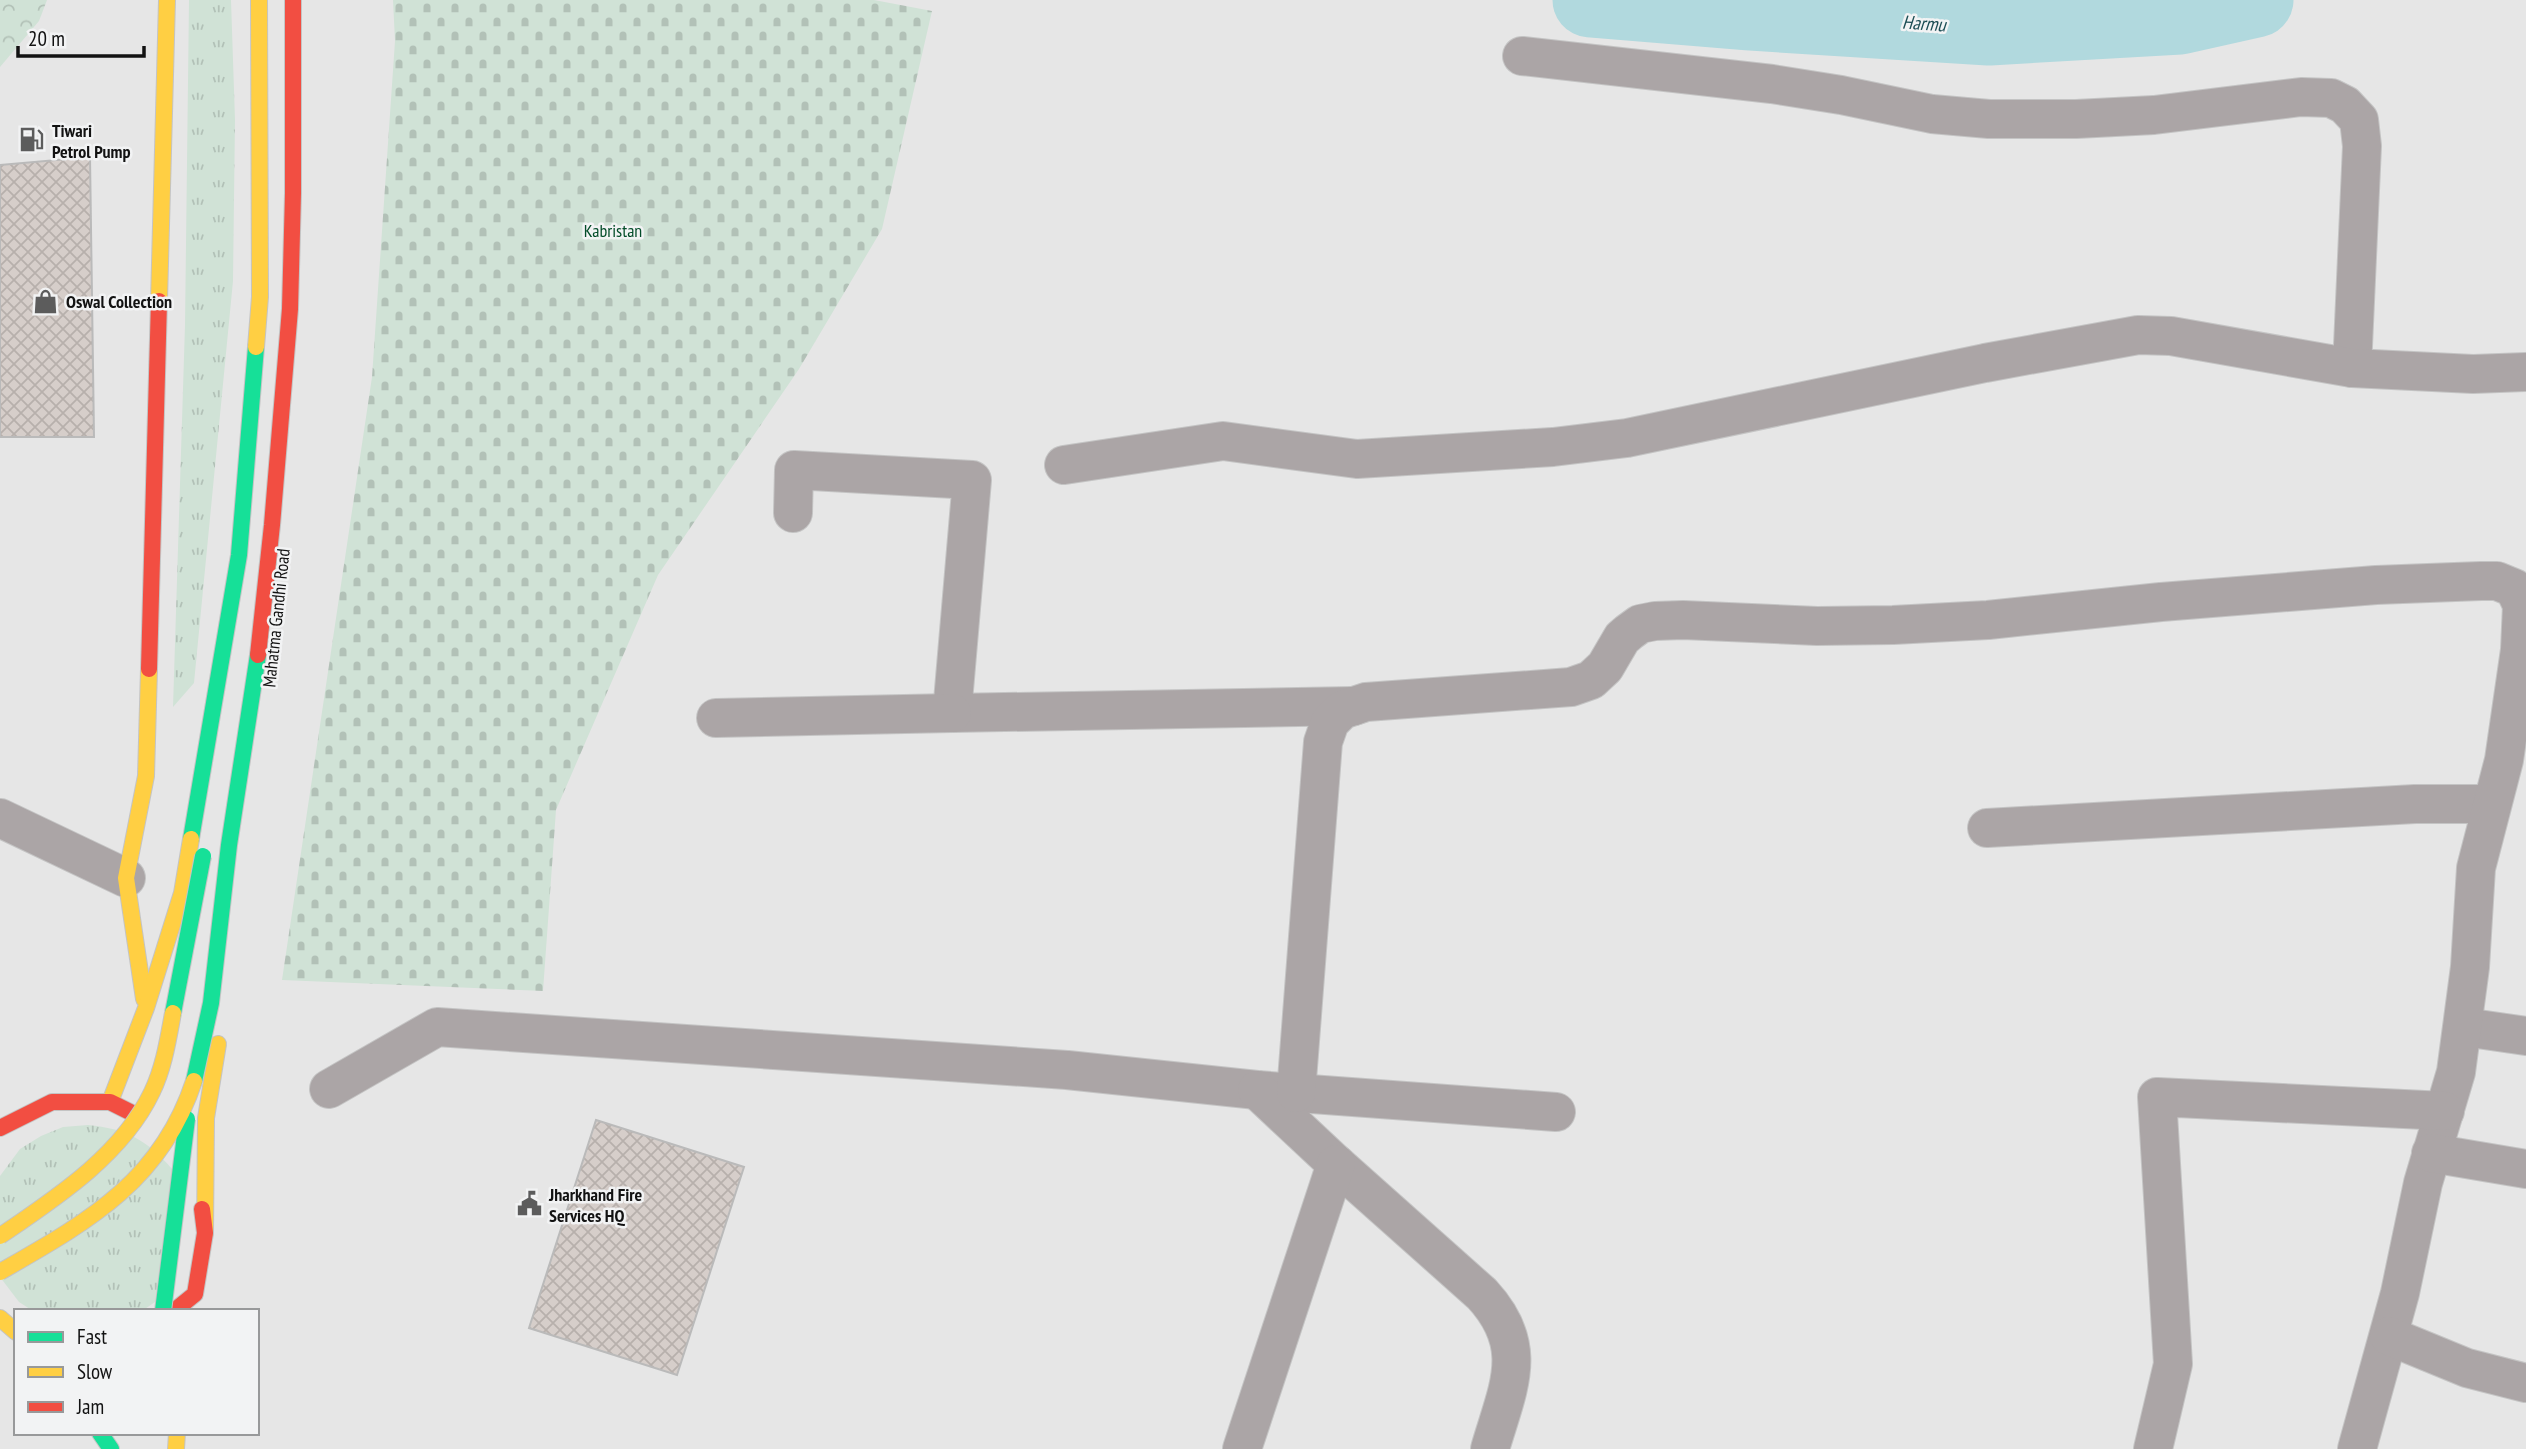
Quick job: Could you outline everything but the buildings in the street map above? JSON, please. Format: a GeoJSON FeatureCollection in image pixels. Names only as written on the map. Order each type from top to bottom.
{"type":"FeatureCollection","features":[{"type":"Feature","properties":{"kind":"main road"},"geometry":{"type":"LineString","coordinates":[[146,1008],[126,878],[146,776],[167,0]]}},
{"type":"Feature","properties":{"kind":"main road"},"geometry":{"type":"LineString","coordinates":[[110,1102],[146,1008],[182,893],[239,555],[260,297],[259,0]]}},
{"type":"Feature","properties":{"kind":"main road"},"geometry":{"type":"LineString","coordinates":[[163,1309],[190,1099],[205,1038],[226,867],[255,678],[273,512],[290,310],[293,0]]}},
{"type":"Feature","properties":{"kind":"main road","name":"Mahatma Gandhi Road"},"geometry":{"type":"LineString","coordinates":[[259,753],[282,578],[300,288],[304,0]]}},
{"type":"Feature","properties":{"kind":"main road"},"geometry":{"type":"LineString","coordinates":[[277,50],[277,127]]}},
{"type":"Feature","properties":{"kind":"main road"},"geometry":{"type":"LineString","coordinates":[[0,1236],[50,1202],[105,1154],[130,1127],[147,1102],[162,1064],[197,893],[244,607],[269,375],[276,195]]}},
{"type":"Feature","properties":{"kind":"main road"},"geometry":{"type":"LineString","coordinates":[[194,1303],[205,1233],[206,1118],[236,929]]}},
{"type":"Feature","properties":{"kind":"main road"},"geometry":{"type":"LineString","coordinates":[[0,1272],[45,1247],[121,1191],[164,1148],[190,1099]]}},
{"type":"Feature","properties":{"kind":"main road"},"geometry":{"type":"LineString","coordinates":[[0,1128],[52,1102],[110,1102],[162,1128],[197,1174],[205,1233]]}},
{"type":"Feature","properties":{"kind":"street"},"geometry":{"type":"LineString","coordinates":[[1522,56],[1772,84],[1932,114],[1989,119],[2076,119],[2141,115],[2301,97],[2332,98],[2345,105],[2359,120],[2362,146],[2352,368]]}},
{"type":"Feature","properties":{"kind":"street"},"geometry":{"type":"LineString","coordinates":[[1064,465],[1223,441],[1357,459],[1553,447],[1627,438],[1972,366],[2138,335],[2171,336],[2352,368],[2473,374],[2526,372]]}},
{"type":"Feature","properties":{"kind":"street"},"geometry":{"type":"LineString","coordinates":[[793,513],[794,470],[972,480],[953,713]]}},
{"type":"Feature","properties":{"kind":"street"},"geometry":{"type":"LineString","coordinates":[[1296,1093],[1323,742],[1330,722],[1342,710],[1366,702],[1402,698],[1571,687],[1591,680],[1605,667],[1622,638],[1629,632],[1640,624],[1655,621],[1817,626],[1893,625],[1988,620],[2175,601],[2376,585],[2481,581],[2516,583],[2514,588],[2519,594],[2523,621],[2504,760],[2476,868],[2470,967],[2456,1072],[2431,1153],[2389,1336],[2357,1449]]}},
{"type":"Feature","properties":{"kind":"street"},"geometry":{"type":"LineString","coordinates":[[716,718],[1354,706]]}},
{"type":"Feature","properties":{"kind":"street"},"geometry":{"type":"LineString","coordinates":[[1987,828],[2415,804],[2491,804]]}},
{"type":"Feature","properties":{"kind":"street"},"geometry":{"type":"LineString","coordinates":[[0,818],[126,878]]}},
{"type":"Feature","properties":{"kind":"street"},"geometry":{"type":"LineString","coordinates":[[329,1089],[437,1027],[1067,1070],[1257,1090],[1556,1112]]}},
{"type":"Feature","properties":{"kind":"street"},"geometry":{"type":"LineString","coordinates":[[2464,1027],[2526,1036]]}},
{"type":"Feature","properties":{"kind":"street"},"geometry":{"type":"LineString","coordinates":[[1257,1090],[1499,1312],[1509,1334],[1512,1357],[1508,1387],[1490,1449]]}},
{"type":"Feature","properties":{"kind":"street"},"geometry":{"type":"LineString","coordinates":[[2153,1449],[2173,1364],[2157,1097],[2445,1111]]}},
{"type":"Feature","properties":{"kind":"street"},"geometry":{"type":"LineString","coordinates":[[2431,1153],[2526,1168]]}},
{"type":"Feature","properties":{"kind":"street"},"geometry":{"type":"LineString","coordinates":[[1241,1449],[1336,1164]]}},
{"type":"Feature","properties":{"kind":"street"},"geometry":{"type":"LineString","coordinates":[[2389,1336],[2467,1368],[2526,1384]]}},
{"type":"Feature","properties":{"kind":"green space"},"geometry":{"type":"Polygon","coordinates":[[[0,0],[47,0],[39,21],[0,67],[0,0]]]}},
{"type":"Feature","properties":{"kind":"green space"},"geometry":{"type":"Polygon","coordinates":[[[189,0],[231,0],[235,120],[233,281],[194,683],[173,707],[185,325],[189,0]]]}},
{"type":"Feature","properties":{"kind":"green space","name":"Kabristan"},"geometry":{"type":"Polygon","coordinates":[[[393,0],[874,0],[932,11],[882,229],[799,369],[658,575],[556,810],[543,991],[282,980],[372,377],[395,41],[393,0]]]}},
{"type":"Feature","properties":{"kind":"green space"},"geometry":{"type":"Polygon","coordinates":[[[88,1125],[114,1129],[144,1143],[172,1169],[155,1302],[145,1309],[30,1309],[19,1302],[0,1277],[0,1176],[20,1149],[63,1127],[88,1125]]]}},
{"type":"Feature","properties":{"kind":"waterway","name":"Harmu"},"geometry":{"type":"LineString","coordinates":[[1590,0],[1989,28],[2180,17],[2256,0]]}},
{"type":"Feature","properties":{"kind":"traffic: fast"},"geometry":{"type":"LineString","coordinates":[[191,839],[239,555],[256,347]]}},
{"type":"Feature","properties":{"kind":"traffic: fast"},"geometry":{"type":"LineString","coordinates":[[194,1081],[211,1003],[229,845],[258,655]]}},
{"type":"Feature","properties":{"kind":"traffic: fast"},"geometry":{"type":"LineString","coordinates":[[173,1013],[203,856]]}},
{"type":"Feature","properties":{"kind":"traffic: fast"},"geometry":{"type":"LineString","coordinates":[[163,1309],[187,1119]]}},
{"type":"Feature","properties":{"kind":"traffic: fast"},"geometry":{"type":"LineString","coordinates":[[101,1435],[111,1449]]}},
{"type":"Feature","properties":{"kind":"traffic: slow"},"geometry":{"type":"LineString","coordinates":[[159,301],[167,0]]}},
{"type":"Feature","properties":{"kind":"traffic: slow"},"geometry":{"type":"LineString","coordinates":[[256,347],[260,297],[259,0]]}},
{"type":"Feature","properties":{"kind":"traffic: slow"},"geometry":{"type":"LineString","coordinates":[[144,999],[126,878],[146,776],[149,669]]}},
{"type":"Feature","properties":{"kind":"traffic: slow"},"geometry":{"type":"LineString","coordinates":[[110,1102],[146,1008],[182,893],[191,839]]}},
{"type":"Feature","properties":{"kind":"traffic: slow"},"geometry":{"type":"LineString","coordinates":[[0,1236],[86,1173],[123,1136],[139,1115],[156,1083],[173,1013]]}},
{"type":"Feature","properties":{"kind":"traffic: slow"},"geometry":{"type":"LineString","coordinates":[[205,1233],[206,1118],[218,1044]]}},
{"type":"Feature","properties":{"kind":"traffic: slow"},"geometry":{"type":"LineString","coordinates":[[0,1272],[91,1216],[141,1173],[180,1116],[194,1081]]}},
{"type":"Feature","properties":{"kind":"traffic: slow"},"geometry":{"type":"LineString","coordinates":[[0,1318],[14,1330]]}},
{"type":"Feature","properties":{"kind":"traffic: slow"},"geometry":{"type":"LineString","coordinates":[[176,1449],[177,1435]]}},
{"type":"Feature","properties":{"kind":"traffic: jam"},"geometry":{"type":"LineString","coordinates":[[258,655],[290,309],[293,0]]}},
{"type":"Feature","properties":{"kind":"traffic: jam"},"geometry":{"type":"LineString","coordinates":[[149,669],[159,301]]}},
{"type":"Feature","properties":{"kind":"traffic: jam"},"geometry":{"type":"LineString","coordinates":[[0,1128],[52,1102],[110,1102],[132,1113]]}},
{"type":"Feature","properties":{"kind":"traffic: jam"},"geometry":{"type":"LineString","coordinates":[[176,1309],[195,1294],[205,1233],[202,1209]]}},
{"type":"Feature","properties":{"kind":"place","name":"Tiwari Petrol Pump"},"geometry":{"type":"Point","coordinates":[32,140]}},
{"type":"Feature","properties":{"kind":"place","name":"Oswal Collection"},"geometry":{"type":"Point","coordinates":[46,301]}},
{"type":"Feature","properties":{"kind":"place","name":"Jharkhand Fire Services HQ"},"geometry":{"type":"Point","coordinates":[529,1204]}}]}
